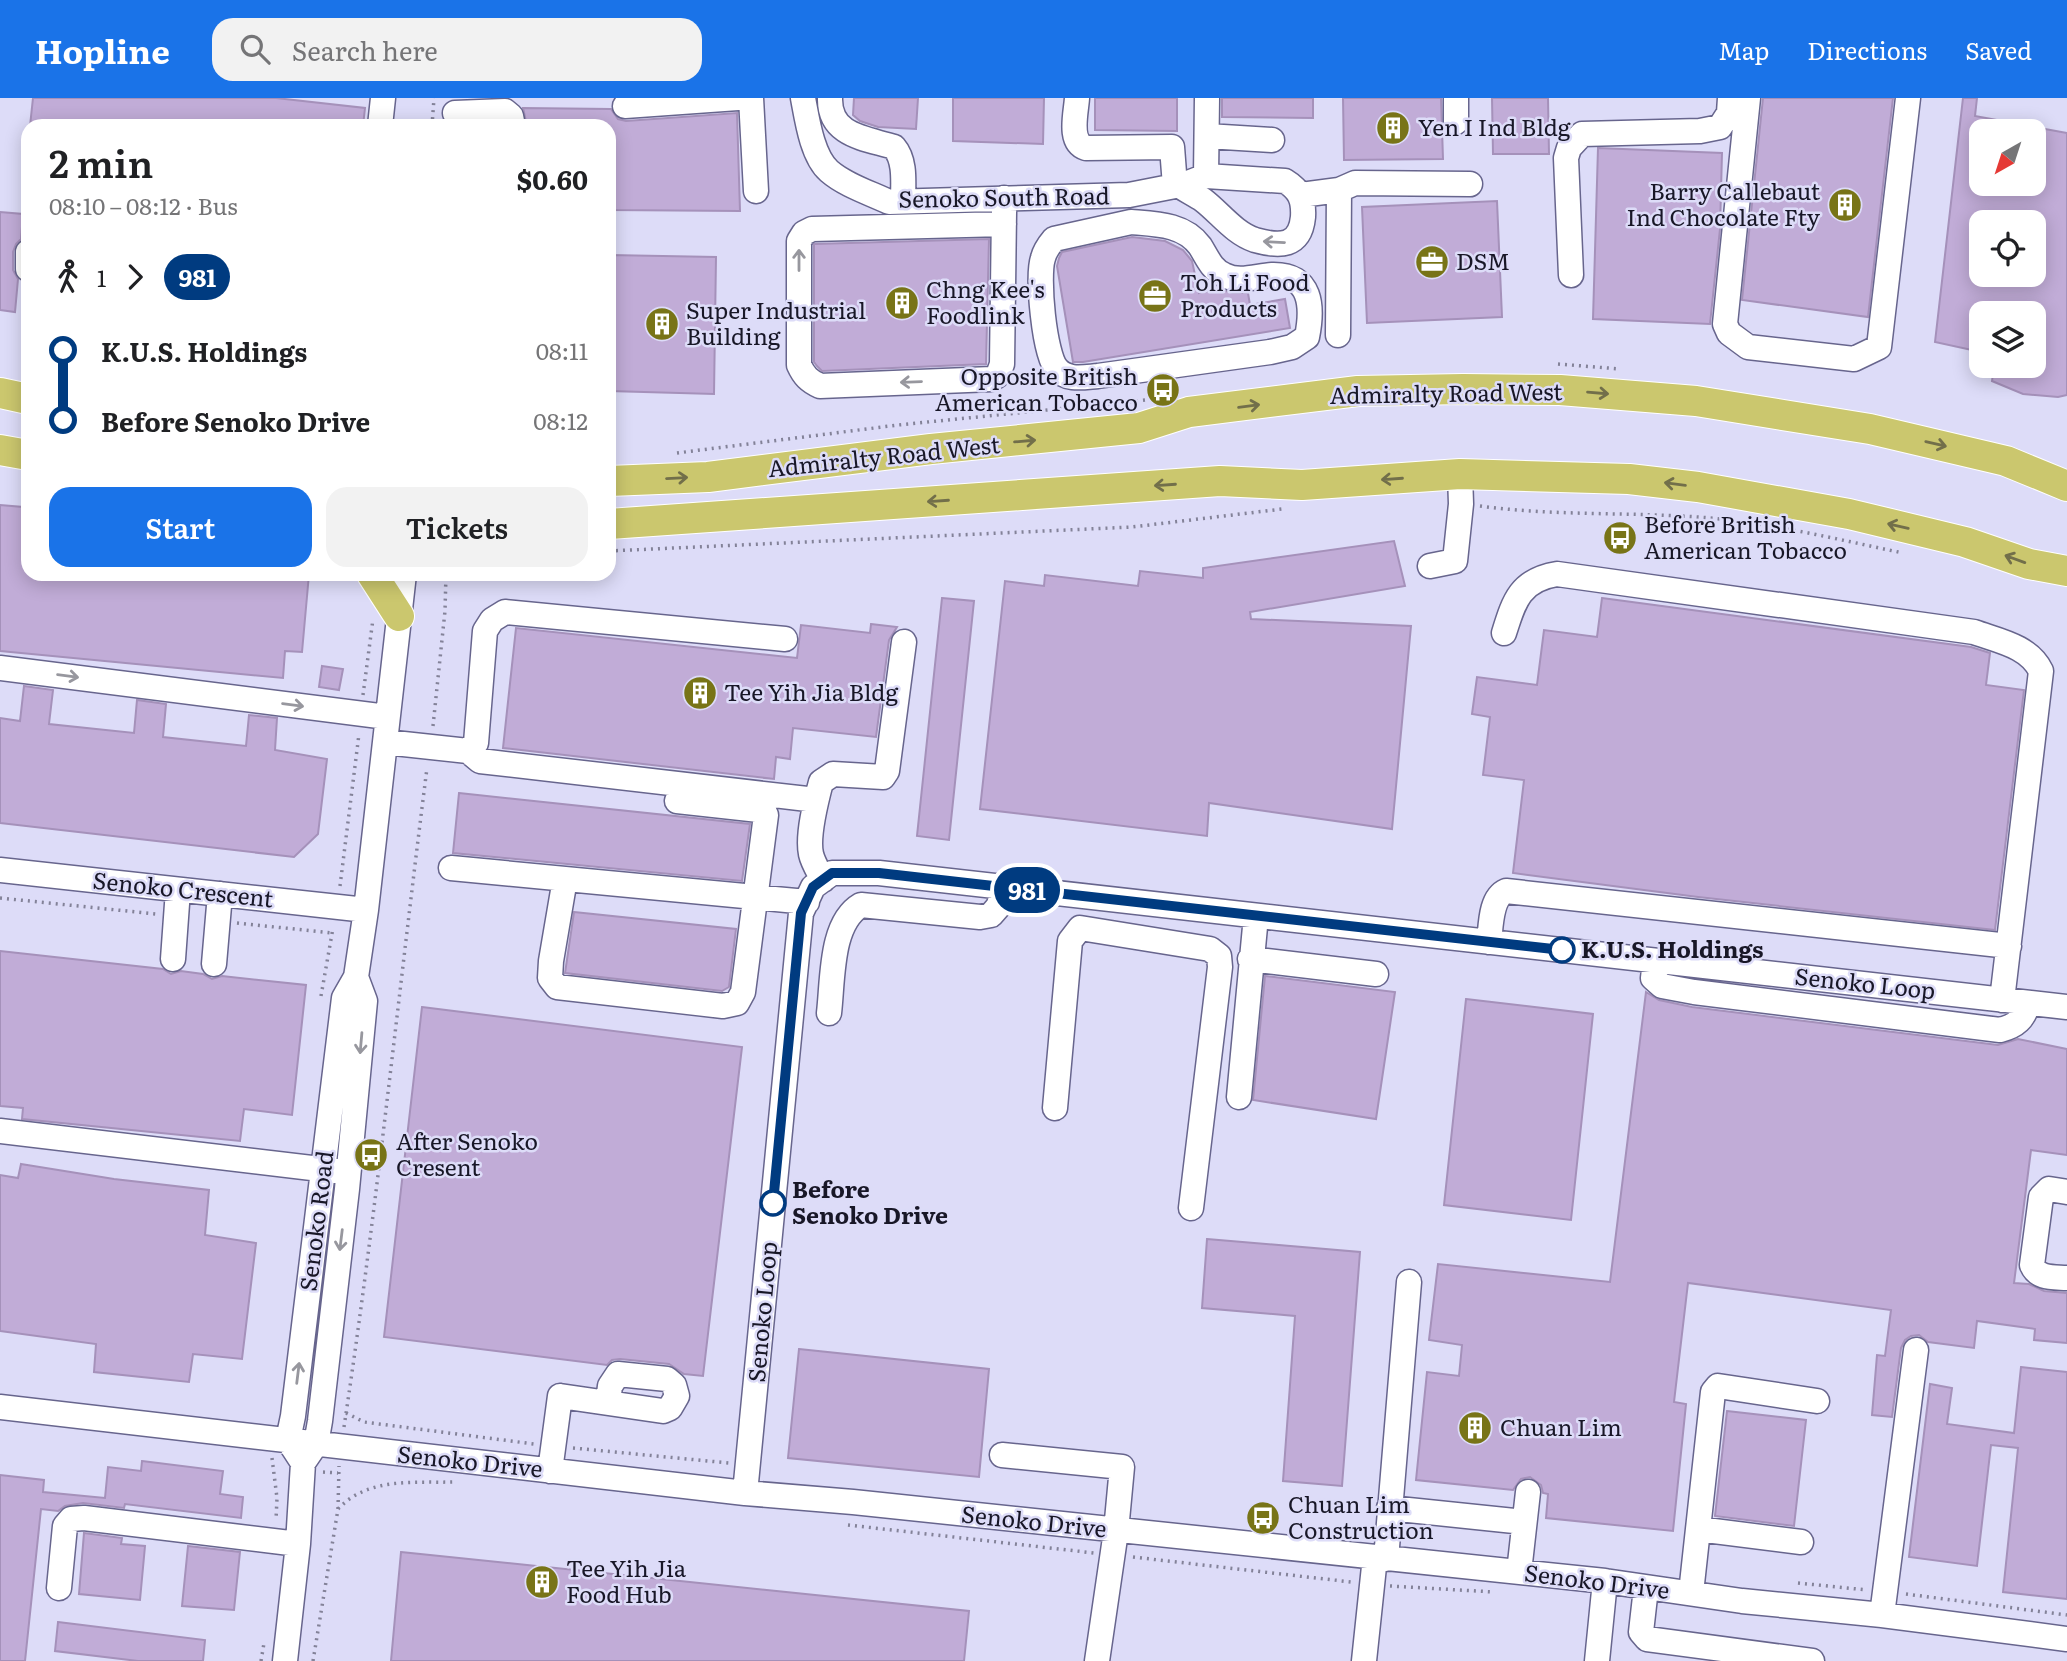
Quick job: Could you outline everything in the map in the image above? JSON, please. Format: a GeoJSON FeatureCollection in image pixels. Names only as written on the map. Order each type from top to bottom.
{"type":"FeatureCollection","features":[{"type":"Feature","properties":{"kind":"main road","name":"Admiralty Road West"},"geometry":{"type":"LineString","coordinates":[[616,481],[708,477],[931,449],[1139,428],[1189,412],[1358,391],[1464,389],[1560,390],[1696,401],[1870,429],[2006,460],[2064,483]]}},
{"type":"Feature","properties":{"kind":"main road"},"geometry":{"type":"LineString","coordinates":[[0,393],[21,398]]}},
{"type":"Feature","properties":{"kind":"main road"},"geometry":{"type":"LineString","coordinates":[[0,450],[21,454]]}},
{"type":"Feature","properties":{"kind":"main road","name":"Admiralty Road West"},"geometry":{"type":"LineString","coordinates":[[616,524],[1220,481],[1302,485],[1460,474],[1629,478],[1698,486],[1849,514],[1965,541],[2029,564],[2067,571]]}},
{"type":"Feature","properties":{"kind":"main road"},"geometry":{"type":"LineString","coordinates":[[375,581],[386,613]]}},
{"type":"Feature","properties":{"kind":"street"},"geometry":{"type":"LineString","coordinates":[[381,119],[383,98]]}},
{"type":"Feature","properties":{"kind":"street"},"geometry":{"type":"LineString","coordinates":[[625,106],[738,98]]}},
{"type":"Feature","properties":{"kind":"street"},"geometry":{"type":"LineString","coordinates":[[751,98],[756,191]]}},
{"type":"Feature","properties":{"kind":"street","name":"Senoko South Road"},"geometry":{"type":"LineString","coordinates":[[803,98],[811,138],[828,170],[856,187],[890,202],[1129,195],[1177,186],[1206,176],[1285,181],[1301,195]]}},
{"type":"Feature","properties":{"kind":"street"},"geometry":{"type":"LineString","coordinates":[[830,98],[830,110],[838,124],[848,133],[894,147],[898,152],[902,159],[904,201]]}},
{"type":"Feature","properties":{"kind":"street"},"geometry":{"type":"LineString","coordinates":[[1077,98],[1076,143],[1086,148],[1172,147],[1177,186],[1204,201],[1252,239],[1269,243],[1283,244],[1295,239],[1301,230],[1304,206],[1301,195],[1339,190],[1355,183],[1470,184]]}},
{"type":"Feature","properties":{"kind":"street"},"geometry":{"type":"LineString","coordinates":[[1206,176],[1207,98]]}},
{"type":"Feature","properties":{"kind":"street"},"geometry":{"type":"LineString","coordinates":[[1571,275],[1566,158],[1576,138],[1582,134],[1700,131],[1720,127],[1728,113],[1730,98]]}},
{"type":"Feature","properties":{"kind":"street"},"geometry":{"type":"LineString","coordinates":[[1748,98],[1725,324],[1729,333],[1748,347],[1854,359],[1879,347],[1908,98]]}},
{"type":"Feature","properties":{"kind":"street"},"geometry":{"type":"LineString","coordinates":[[456,112],[505,111],[512,119]]}},
{"type":"Feature","properties":{"kind":"street"},"geometry":{"type":"LineString","coordinates":[[1207,136],[1272,140]]}},
{"type":"Feature","properties":{"kind":"street"},"geometry":{"type":"LineString","coordinates":[[1338,335],[1339,190]]}},
{"type":"Feature","properties":{"kind":"street"},"geometry":{"type":"LineString","coordinates":[[1129,195],[1131,222]]}},
{"type":"Feature","properties":{"kind":"street"},"geometry":{"type":"LineString","coordinates":[[1004,198],[1004,224],[1002,365],[998,375],[992,379],[820,386],[804,376],[799,365],[799,241],[804,233],[811,229],[1004,224]]}},
{"type":"Feature","properties":{"kind":"street"},"geometry":{"type":"LineString","coordinates":[[1131,222],[1162,225],[1187,232],[1199,244],[1212,266],[1224,276],[1242,279],[1274,275],[1295,279],[1306,290],[1312,316],[1307,337],[1293,347],[1270,352],[1098,376],[1070,378],[1057,370],[1049,354],[1040,284],[1042,259],[1046,248],[1054,239],[1131,222]]}},
{"type":"Feature","properties":{"kind":"street"},"geometry":{"type":"LineString","coordinates":[[1430,566],[1455,561],[1461,504],[1460,474]]}},
{"type":"Feature","properties":{"kind":"street"},"geometry":{"type":"LineString","coordinates":[[1504,633],[1514,601],[1523,590],[1542,576],[1557,574],[1975,632],[2025,650],[2041,671],[2002,1000]]}},
{"type":"Feature","properties":{"kind":"street","name":"Senoko Road"},"geometry":{"type":"LineString","coordinates":[[288,1440],[344,998],[356,976],[366,910],[387,717],[386,613],[401,581]]}},
{"type":"Feature","properties":{"kind":"street"},"geometry":{"type":"LineString","coordinates":[[468,751],[476,743],[478,735],[485,631],[492,620],[505,612],[785,639]]}},
{"type":"Feature","properties":{"kind":"street"},"geometry":{"type":"LineString","coordinates":[[823,880],[812,858],[810,847],[821,782],[832,774],[883,777],[887,771],[904,642]]}},
{"type":"Feature","properties":{"kind":"street"},"geometry":{"type":"LineString","coordinates":[[0,668],[387,717]]}},
{"type":"Feature","properties":{"kind":"street"},"geometry":{"type":"LineString","coordinates":[[385,742],[468,751],[480,761],[816,800]]}},
{"type":"Feature","properties":{"kind":"street"},"geometry":{"type":"LineString","coordinates":[[565,879],[551,961],[550,978],[557,987],[723,1006],[737,1003],[743,992],[766,816],[764,811],[677,801]]}},
{"type":"Feature","properties":{"kind":"street"},"geometry":{"type":"LineString","coordinates":[[451,868],[807,902]]}},
{"type":"Feature","properties":{"kind":"street","name":"Senoko Crescent"},"geometry":{"type":"LineString","coordinates":[[0,870],[366,910]]}},
{"type":"Feature","properties":{"kind":"street","name":"Senoko Loop"},"geometry":{"type":"LineString","coordinates":[[745,1493],[801,913],[813,887],[832,873],[879,873],[2067,1007]]}},
{"type":"Feature","properties":{"kind":"street"},"geometry":{"type":"LineString","coordinates":[[829,1013],[839,931],[850,912],[861,905],[980,917],[991,915],[998,907],[1006,888]]}},
{"type":"Feature","properties":{"kind":"street"},"geometry":{"type":"LineString","coordinates":[[173,959],[178,890]]}},
{"type":"Feature","properties":{"kind":"street"},"geometry":{"type":"LineString","coordinates":[[1489,942],[1495,902],[1499,894],[1506,891],[2008,946]]}},
{"type":"Feature","properties":{"kind":"street"},"geometry":{"type":"LineString","coordinates":[[214,964],[220,894]]}},
{"type":"Feature","properties":{"kind":"street"},"geometry":{"type":"LineString","coordinates":[[1155,940],[1161,905]]}},
{"type":"Feature","properties":{"kind":"street"},"geometry":{"type":"LineString","coordinates":[[1239,1097],[1256,916]]}},
{"type":"Feature","properties":{"kind":"street"},"geometry":{"type":"LineString","coordinates":[[1055,1108],[1070,941],[1080,928],[1210,949],[1219,956],[1220,967],[1191,1208]]}},
{"type":"Feature","properties":{"kind":"street"},"geometry":{"type":"LineString","coordinates":[[1250,959],[1376,974]]}},
{"type":"Feature","properties":{"kind":"street"},"geometry":{"type":"LineString","coordinates":[[1655,961],[1653,978],[1662,986],[1707,994],[2000,1030],[2019,1022],[2028,1003]]}},
{"type":"Feature","properties":{"kind":"street","name":"Senoko Road"},"geometry":{"type":"LineString","coordinates":[[285,1661],[309,1454],[320,1421],[348,1172],[365,1001],[356,976]]}},
{"type":"Feature","properties":{"kind":"street"},"geometry":{"type":"LineString","coordinates":[[0,1131],[348,1172]]}},
{"type":"Feature","properties":{"kind":"street"},"geometry":{"type":"LineString","coordinates":[[2067,1192],[2049,1189],[2041,1197],[2032,1265],[2035,1272],[2042,1276],[2067,1278]]}},
{"type":"Feature","properties":{"kind":"street"},"geometry":{"type":"LineString","coordinates":[[1364,1661],[1373,1585],[1390,1507],[1409,1282]]}},
{"type":"Feature","properties":{"kind":"street"},"geometry":{"type":"LineString","coordinates":[[1882,1615],[1916,1350]]}},
{"type":"Feature","properties":{"kind":"street"},"geometry":{"type":"LineString","coordinates":[[1691,1593],[1713,1392],[1718,1387],[1817,1401]]}},
{"type":"Feature","properties":{"kind":"street"},"geometry":{"type":"LineString","coordinates":[[550,1471],[561,1396],[608,1402]]}},
{"type":"Feature","properties":{"kind":"street","name":"Senoko Drive"},"geometry":{"type":"LineString","coordinates":[[0,1407],[288,1440],[309,1454],[550,1471],[853,1502],[1114,1543],[1381,1558],[1605,1581],[1742,1601],[1882,1615],[2067,1639]]}},
{"type":"Feature","properties":{"kind":"street"},"geometry":{"type":"LineString","coordinates":[[1002,1455],[1122,1467],[1097,1661]]}},
{"type":"Feature","properties":{"kind":"street"},"geometry":{"type":"LineString","coordinates":[[1519,1572],[1528,1492]]}},
{"type":"Feature","properties":{"kind":"street"},"geometry":{"type":"LineString","coordinates":[[1390,1507],[1524,1522]]}},
{"type":"Feature","properties":{"kind":"street"},"geometry":{"type":"LineString","coordinates":[[59,1588],[65,1526],[71,1519],[84,1518],[298,1544]]}},
{"type":"Feature","properties":{"kind":"street"},"geometry":{"type":"LineString","coordinates":[[1698,1529],[1801,1542]]}},
{"type":"Feature","properties":{"kind":"street"},"geometry":{"type":"LineString","coordinates":[[1597,1661],[1605,1581]]}},
{"type":"Feature","properties":{"kind":"street"},"geometry":{"type":"LineString","coordinates":[[1646,1588],[1641,1632],[1647,1639],[1812,1661]]}},
{"type":"Feature","properties":{"kind":"path"},"geometry":{"type":"LineString","coordinates":[[1461,504],[1505,510],[1699,517],[1792,530],[1904,554]]}},
{"type":"Feature","properties":{"kind":"path"},"geometry":{"type":"LineString","coordinates":[[616,551],[1132,527],[1284,509]]}},
{"type":"Feature","properties":{"kind":"path"},"geometry":{"type":"LineString","coordinates":[[346,1412],[383,1138],[430,747],[446,581]]}},
{"type":"Feature","properties":{"kind":"path"},"geometry":{"type":"LineString","coordinates":[[320,1007],[337,907],[361,714],[386,613]]}},
{"type":"Feature","properties":{"kind":"path"},"geometry":{"type":"LineString","coordinates":[[313,1661],[338,1509],[346,1500],[377,1485],[463,1482]]}},
{"type":"Feature","properties":{"kind":"path"},"geometry":{"type":"LineString","coordinates":[[841,1524],[1114,1543],[1373,1585]]}},
{"type":"Feature","properties":{"kind":"building"},"geometry":{"type":"Polygon","coordinates":[[[33,98],[276,98],[365,108],[364,119],[31,119],[33,98]]]}},
{"type":"Feature","properties":{"kind":"building"},"geometry":{"type":"Polygon","coordinates":[[[854,98],[918,98],[916,129],[878,127],[860,121],[853,115],[854,98]]]}},
{"type":"Feature","properties":{"kind":"building"},"geometry":{"type":"Polygon","coordinates":[[[953,98],[1044,98],[1043,144],[953,141],[953,98]]]}},
{"type":"Feature","properties":{"kind":"building"},"geometry":{"type":"Polygon","coordinates":[[[1095,98],[1177,98],[1177,131],[1095,130],[1095,98]]]}},
{"type":"Feature","properties":{"kind":"building"},"geometry":{"type":"Polygon","coordinates":[[[1222,98],[1313,98],[1313,118],[1222,117],[1222,98]]]}},
{"type":"Feature","properties":{"kind":"building","name":"Yen I Ind Bldg"},"geometry":{"type":"Polygon","coordinates":[[[1343,98],[1441,98],[1443,159],[1344,160],[1343,98]]]}},
{"type":"Feature","properties":{"kind":"building"},"geometry":{"type":"Polygon","coordinates":[[[1492,98],[1548,98],[1549,154],[1493,154],[1492,98]]]}},
{"type":"Feature","properties":{"kind":"building","name":"Barry Callebaut Ind Chocolate Fty"},"geometry":{"type":"Polygon","coordinates":[[[1763,98],[1893,98],[1868,317],[1742,300],[1763,98]]]}},
{"type":"Feature","properties":{"kind":"building"},"geometry":{"type":"Polygon","coordinates":[[[1963,98],[1977,98],[1975,116],[1992,119],[1969,119],[1969,196],[2046,196],[2046,129],[2067,133],[2067,395],[2058,397],[2023,394],[1992,381],[1992,378],[2046,378],[2046,301],[1969,301],[1969,349],[1935,342],[1963,98]]]}},
{"type":"Feature","properties":{"kind":"building"},"geometry":{"type":"Polygon","coordinates":[[[523,108],[611,109],[618,119],[626,121],[737,113],[740,211],[616,210],[616,119],[525,119],[523,108]]]}},
{"type":"Feature","properties":{"kind":"building"},"geometry":{"type":"Polygon","coordinates":[[[1598,148],[1722,153],[1720,229],[1710,324],[1593,319],[1598,148]]]}},
{"type":"Feature","properties":{"kind":"building","name":"DSM"},"geometry":{"type":"Polygon","coordinates":[[[1497,201],[1502,317],[1367,323],[1362,207],[1497,201]]]}},
{"type":"Feature","properties":{"kind":"building"},"geometry":{"type":"Polygon","coordinates":[[[0,212],[21,214],[21,239],[13,252],[13,270],[18,279],[15,312],[0,310],[0,212]]]}},
{"type":"Feature","properties":{"kind":"building","name":"Toh Li Food Products"},"geometry":{"type":"Polygon","coordinates":[[[1132,237],[1165,241],[1183,250],[1192,261],[1199,293],[1219,289],[1248,293],[1250,305],[1285,299],[1290,328],[1073,362],[1057,266],[1059,258],[1062,252],[1132,237]]]}},
{"type":"Feature","properties":{"kind":"building","name":"Chng Kee's Foodlink"},"geometry":{"type":"Polygon","coordinates":[[[989,239],[986,364],[822,371],[814,362],[814,244],[989,239]]]}},
{"type":"Feature","properties":{"kind":"building","name":"Super Industrial Building"},"geometry":{"type":"Polygon","coordinates":[[[616,255],[716,257],[714,394],[616,391],[616,255]]]}},
{"type":"Feature","properties":{"kind":"building"},"geometry":{"type":"Polygon","coordinates":[[[0,505],[21,507],[21,581],[308,581],[302,652],[285,651],[283,678],[0,651],[0,505]]]}},
{"type":"Feature","properties":{"kind":"building"},"geometry":{"type":"Polygon","coordinates":[[[1394,541],[1405,586],[1250,612],[1251,619],[1411,626],[1392,829],[1209,803],[1207,836],[980,809],[1005,581],[1044,586],[1045,575],[1138,586],[1140,571],[1203,578],[1203,568],[1394,541]]]}},
{"type":"Feature","properties":{"kind":"building"},"geometry":{"type":"Polygon","coordinates":[[[942,598],[974,601],[949,840],[917,836],[942,598]]]}},
{"type":"Feature","properties":{"kind":"building"},"geometry":{"type":"Polygon","coordinates":[[[1602,598],[1971,647],[1990,653],[1986,685],[2024,690],[1995,930],[1698,897],[1513,873],[1524,780],[1483,775],[1490,717],[1472,714],[1477,677],[1537,685],[1544,630],[1597,637],[1602,598]]]}},
{"type":"Feature","properties":{"kind":"building","name":"Tee Yih Jia Bldg"},"geometry":{"type":"Polygon","coordinates":[[[871,624],[897,627],[889,640],[876,737],[793,728],[790,759],[776,757],[774,779],[503,748],[516,628],[797,658],[801,625],[870,633],[871,624]]]}},
{"type":"Feature","properties":{"kind":"building"},"geometry":{"type":"Polygon","coordinates":[[[322,666],[343,669],[339,690],[319,687],[322,666]]]}},
{"type":"Feature","properties":{"kind":"building"},"geometry":{"type":"Polygon","coordinates":[[[24,686],[53,690],[49,724],[134,733],[137,700],[166,704],[163,737],[246,746],[249,715],[277,718],[275,750],[327,759],[318,834],[294,857],[0,823],[0,718],[20,721],[24,686]]]}},
{"type":"Feature","properties":{"kind":"building"},"geometry":{"type":"Polygon","coordinates":[[[459,793],[750,824],[742,881],[453,853],[459,793]]]}},
{"type":"Feature","properties":{"kind":"building"},"geometry":{"type":"Polygon","coordinates":[[[574,912],[736,929],[729,987],[722,991],[565,973],[574,912]]]}},
{"type":"Feature","properties":{"kind":"building"},"geometry":{"type":"Polygon","coordinates":[[[0,951],[163,969],[171,974],[181,971],[203,974],[212,979],[222,976],[306,985],[292,1115],[244,1109],[240,1141],[22,1119],[23,1108],[0,1106],[0,951]]]}},
{"type":"Feature","properties":{"kind":"building"},"geometry":{"type":"Polygon","coordinates":[[[1265,976],[1395,992],[1376,1119],[1253,1100],[1265,976]]]}},
{"type":"Feature","properties":{"kind":"building"},"geometry":{"type":"Polygon","coordinates":[[[1646,992],[1659,1000],[1692,1007],[1998,1045],[2018,1039],[2067,1049],[2067,1155],[2031,1150],[2014,1283],[2029,1284],[2044,1291],[2067,1293],[2067,1343],[2034,1340],[2035,1329],[1977,1321],[1974,1348],[1928,1342],[1919,1335],[1911,1336],[1901,1348],[1892,1417],[1872,1415],[1877,1355],[1885,1356],[1891,1310],[1688,1283],[1674,1402],[1686,1404],[1673,1531],[1546,1518],[1548,1494],[1543,1493],[1541,1485],[1530,1477],[1521,1479],[1513,1490],[1416,1480],[1427,1372],[1459,1376],[1462,1345],[1429,1340],[1438,1264],[1610,1282],[1646,992]]]}},
{"type":"Feature","properties":{"kind":"building"},"geometry":{"type":"Polygon","coordinates":[[[1466,999],[1593,1014],[1571,1220],[1444,1205],[1466,999]]]}},
{"type":"Feature","properties":{"kind":"building"},"geometry":{"type":"Polygon","coordinates":[[[422,1007],[742,1047],[703,1376],[684,1374],[669,1364],[620,1359],[612,1360],[607,1365],[384,1337],[422,1007]]]}},
{"type":"Feature","properties":{"kind":"building"},"geometry":{"type":"Polygon","coordinates":[[[21,1164],[114,1179],[209,1190],[205,1235],[256,1243],[242,1359],[193,1354],[189,1382],[94,1372],[96,1344],[0,1331],[0,1175],[18,1178],[21,1164]]]}},
{"type":"Feature","properties":{"kind":"building"},"geometry":{"type":"Polygon","coordinates":[[[1207,1239],[1360,1252],[1342,1486],[1283,1481],[1295,1316],[1202,1308],[1207,1239]]]}},
{"type":"Feature","properties":{"kind":"building"},"geometry":{"type":"Polygon","coordinates":[[[799,1349],[989,1369],[979,1477],[788,1458],[799,1349]]]}},
{"type":"Feature","properties":{"kind":"building"},"geometry":{"type":"Polygon","coordinates":[[[2021,1367],[2067,1372],[2067,1599],[2003,1592],[2018,1448],[1991,1445],[1977,1566],[1909,1557],[1930,1384],[1952,1388],[1947,1424],[2014,1433],[2021,1367]]]}},
{"type":"Feature","properties":{"kind":"building"},"geometry":{"type":"Polygon","coordinates":[[[1727,1411],[1806,1420],[1794,1526],[1715,1516],[1727,1411]]]}},
{"type":"Feature","properties":{"kind":"building"},"geometry":{"type":"Polygon","coordinates":[[[142,1461],[223,1471],[220,1494],[243,1497],[241,1518],[125,1504],[124,1508],[83,1503],[65,1506],[58,1511],[41,1509],[25,1661],[0,1661],[0,1475],[44,1480],[43,1492],[105,1498],[108,1467],[141,1471],[142,1461]]]}},
{"type":"Feature","properties":{"kind":"building"},"geometry":{"type":"Polygon","coordinates":[[[84,1533],[122,1538],[121,1544],[145,1546],[140,1600],[79,1594],[84,1533]]]}},
{"type":"Feature","properties":{"kind":"building"},"geometry":{"type":"Polygon","coordinates":[[[188,1546],[240,1552],[234,1610],[182,1606],[188,1546]]]}},
{"type":"Feature","properties":{"kind":"building","name":"Tee Yih Jia Food Hub"},"geometry":{"type":"Polygon","coordinates":[[[401,1552],[969,1611],[964,1661],[391,1661],[401,1552]]]}},
{"type":"Feature","properties":{"kind":"building"},"geometry":{"type":"Polygon","coordinates":[[[58,1622],[205,1640],[203,1661],[138,1661],[55,1651],[58,1622]]]}},
{"type":"Feature","properties":{"kind":"bus line","name":"981"},"geometry":{"type":"LineString","coordinates":[[773,1203],[801,913],[813,887],[832,873],[879,873],[1562,950]]}},
{"type":"Feature","properties":{"kind":"place","name":"Yen I Ind Bldg"},"geometry":{"type":"Point","coordinates":[1393,128]}},
{"type":"Feature","properties":{"kind":"place","name":"Barry Callebaut Ind Chocolate Fty"},"geometry":{"type":"Point","coordinates":[1845,205]}},
{"type":"Feature","properties":{"kind":"place","name":"DSM"},"geometry":{"type":"Point","coordinates":[1432,262]}},
{"type":"Feature","properties":{"kind":"place","name":"Toh Li Food Products"},"geometry":{"type":"Point","coordinates":[1155,296]}},
{"type":"Feature","properties":{"kind":"place","name":"Chng Kee's Foodlink"},"geometry":{"type":"Point","coordinates":[902,303]}},
{"type":"Feature","properties":{"kind":"place","name":"Super Industrial Building"},"geometry":{"type":"Point","coordinates":[662,324]}},
{"type":"Feature","properties":{"kind":"place","name":"Opposite British American Tobacco"},"geometry":{"type":"Point","coordinates":[1163,390]}},
{"type":"Feature","properties":{"kind":"place","name":"Before British American Tobacco"},"geometry":{"type":"Point","coordinates":[1620,538]}},
{"type":"Feature","properties":{"kind":"place","name":"Tee Yih Jia Bldg"},"geometry":{"type":"Point","coordinates":[700,693]}},
{"type":"Feature","properties":{"kind":"place","name":"K.U.S. Holdings"},"geometry":{"type":"Point","coordinates":[1562,950]}},
{"type":"Feature","properties":{"kind":"place","name":"After Senoko Cresent"},"geometry":{"type":"Point","coordinates":[371,1155]}},
{"type":"Feature","properties":{"kind":"place","name":"Before Senoko Drive"},"geometry":{"type":"Point","coordinates":[773,1203]}},
{"type":"Feature","properties":{"kind":"place","name":"Chuan Lim"},"geometry":{"type":"Point","coordinates":[1475,1428]}},
{"type":"Feature","properties":{"kind":"place","name":"Chuan Lim Construction"},"geometry":{"type":"Point","coordinates":[1263,1518]}},
{"type":"Feature","properties":{"kind":"place","name":"Tee Yih Jia Food Hub"},"geometry":{"type":"Point","coordinates":[542,1582]}}]}
